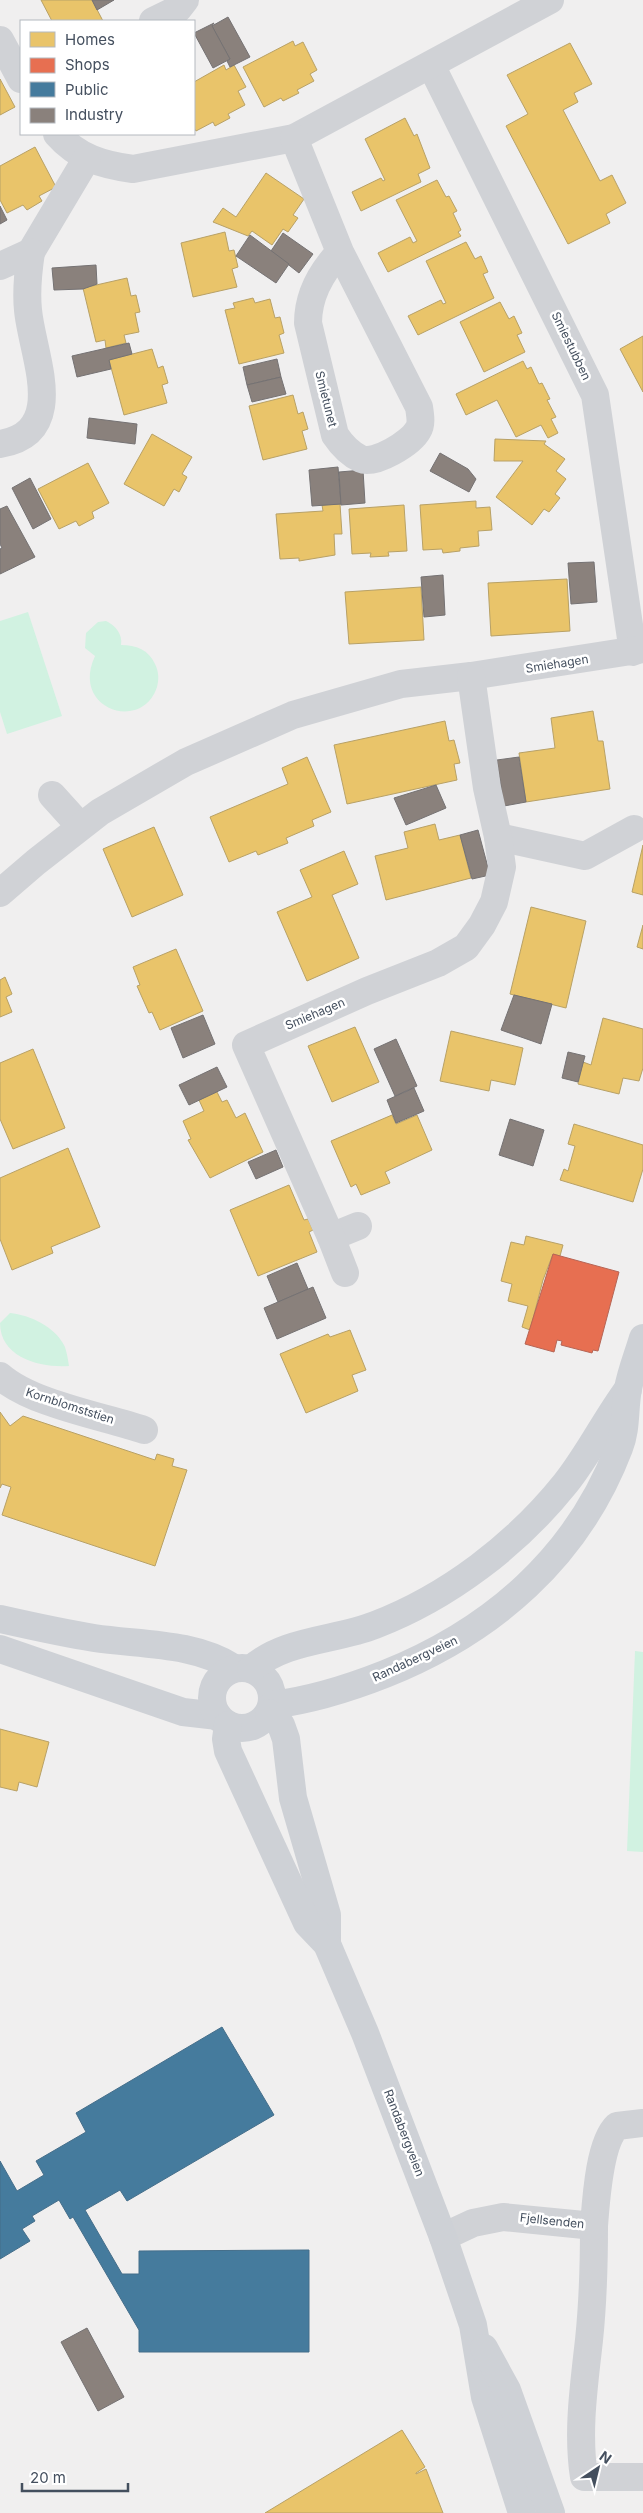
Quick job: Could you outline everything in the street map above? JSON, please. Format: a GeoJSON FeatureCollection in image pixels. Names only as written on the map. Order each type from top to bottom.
{"type":"FeatureCollection","features":[{"type":"Feature","properties":{"kind":"main road","name":"Randabergveien"},"geometry":{"type":"LineString","coordinates":[[327,1944],[327,1915],[292,1798],[286,1738],[271,1709],[323,1697],[396,1670],[456,1641],[488,1620],[536,1578],[564,1546],[605,1482],[627,1419],[628,1389],[643,1338]]}},
{"type":"Feature","properties":{"kind":"main road","name":"Randabergveien"},"geometry":{"type":"LineString","coordinates":[[243,1668],[274,1652],[375,1625],[434,1596],[465,1576],[533,1521],[559,1491],[628,1389]]}},
{"type":"Feature","properties":{"kind":"main road"},"geometry":{"type":"LineString","coordinates":[[0,1619],[93,1638],[189,1650],[221,1660],[262,1674],[269,1683],[273,1694],[271,1709],[254,1726],[241,1728],[223,1721],[183,1712],[0,1649]]}},
{"type":"Feature","properties":{"kind":"main road"},"geometry":{"type":"LineString","coordinates":[[223,1721],[213,1705],[212,1693],[216,1682],[224,1673],[243,1668]]}},
{"type":"Feature","properties":{"kind":"main road","name":"Randabergveien"},"geometry":{"type":"LineString","coordinates":[[223,1721],[228,1751],[245,1791],[282,1864],[307,1923],[327,1944],[365,2034],[443,2236],[473,2326],[485,2397],[522,2513]]}},
{"type":"Feature","properties":{"kind":"main road","name":"Randabergveien"},"geometry":{"type":"LineString","coordinates":[[473,2326],[506,2390],[551,2513]]}},
{"type":"Feature","properties":{"kind":"street"},"geometry":{"type":"LineString","coordinates":[[155,20],[178,8],[185,0]]}},
{"type":"Feature","properties":{"kind":"street"},"geometry":{"type":"LineString","coordinates":[[58,135],[87,158],[110,166],[133,169],[294,138],[550,0]]}},
{"type":"Feature","properties":{"kind":"street"},"geometry":{"type":"LineString","coordinates":[[0,40],[20,77]]}},
{"type":"Feature","properties":{"kind":"street","name":"Smiestubben"},"geometry":{"type":"LineString","coordinates":[[432,65],[595,395],[638,650]]}},
{"type":"Feature","properties":{"kind":"street","name":"Smietunet"},"geometry":{"type":"LineString","coordinates":[[294,138],[340,252],[419,407],[418,430],[412,438],[377,460],[361,459],[342,444],[335,435],[308,323],[308,308],[311,297],[327,265],[340,252]]}},
{"type":"Feature","properties":{"kind":"street"},"geometry":{"type":"LineString","coordinates":[[0,444],[22,436],[34,427],[43,402],[28,311],[27,280],[31,252],[87,158]]}},
{"type":"Feature","properties":{"kind":"street"},"geometry":{"type":"LineString","coordinates":[[0,266],[31,252]]}},
{"type":"Feature","properties":{"kind":"street","name":"Smiehagen"},"geometry":{"type":"LineString","coordinates":[[0,893],[80,826],[186,762],[292,714],[401,684],[471,676],[638,650]]}},
{"type":"Feature","properties":{"kind":"street","name":"Smiehagen"},"geometry":{"type":"LineString","coordinates":[[345,1273],[246,1045],[367,991],[438,963],[466,947],[482,926],[494,902],[502,867],[498,837],[487,788],[471,676]]}},
{"type":"Feature","properties":{"kind":"street"},"geometry":{"type":"LineString","coordinates":[[52,795],[80,826]]}},
{"type":"Feature","properties":{"kind":"street"},"geometry":{"type":"LineString","coordinates":[[498,837],[585,856],[634,829]]}},
{"type":"Feature","properties":{"kind":"street"},"geometry":{"type":"LineString","coordinates":[[331,1237],[358,1226]]}},
{"type":"Feature","properties":{"kind":"street","name":"Kornblomststien"},"geometry":{"type":"LineString","coordinates":[[0,1376],[12,1386],[65,1406],[144,1430]]}},
{"type":"Feature","properties":{"kind":"street","name":"Fjellsenden"},"geometry":{"type":"LineString","coordinates":[[443,2236],[473,2223],[503,2217],[594,2226],[598,2188],[609,2134],[616,2126],[643,2123]]}},
{"type":"Feature","properties":{"kind":"street"},"geometry":{"type":"LineString","coordinates":[[594,2226],[594,2269],[581,2419],[580,2452],[584,2477],[643,2477]]}},
{"type":"Feature","properties":{"kind":"green space"},"geometry":{"type":"Polygon","coordinates":[[[28,612],[62,716],[7,734],[0,712],[0,621],[28,612]]]}},
{"type":"Feature","properties":{"kind":"green space"},"geometry":{"type":"Polygon","coordinates":[[[106,621],[118,630],[121,637],[121,645],[137,647],[146,652],[156,667],[158,676],[157,687],[149,701],[137,709],[124,711],[111,709],[100,701],[92,690],[90,674],[95,656],[85,648],[86,633],[98,622],[106,621]]]}},
{"type":"Feature","properties":{"kind":"green space"},"geometry":{"type":"Polygon","coordinates":[[[10,1313],[34,1319],[49,1328],[65,1347],[69,1366],[35,1363],[14,1353],[2,1335],[0,1323],[10,1313]]]}},
{"type":"Feature","properties":{"kind":"green space"},"geometry":{"type":"Polygon","coordinates":[[[635,1651],[643,1652],[643,1852],[627,1851],[635,1651]]]}},
{"type":"Feature","properties":{"kind":"building: Homes"},"geometry":{"type":"Polygon","coordinates":[[[41,0],[92,0],[102,20],[51,20],[41,0]]]}},
{"type":"Feature","properties":{"kind":"building: Homes"},"geometry":{"type":"Polygon","coordinates":[[[293,41],[295,46],[303,42],[317,70],[310,74],[314,81],[297,90],[299,93],[283,101],[281,98],[264,107],[243,67],[293,41]]]}},
{"type":"Feature","properties":{"kind":"building: Homes"},"geometry":{"type":"Polygon","coordinates":[[[570,43],[592,84],[574,93],[578,102],[563,110],[600,181],[612,175],[626,203],[606,214],[610,223],[568,244],[506,126],[528,114],[507,75],[570,43]]]}},
{"type":"Feature","properties":{"kind":"building: Homes"},"geometry":{"type":"Polygon","coordinates":[[[224,65],[226,70],[234,65],[246,87],[238,91],[245,105],[228,114],[230,118],[215,126],[213,122],[196,131],[195,81],[224,65]]]}},
{"type":"Feature","properties":{"kind":"building: Homes"},"geometry":{"type":"Polygon","coordinates":[[[0,79],[15,107],[0,115],[0,79]]]}},
{"type":"Feature","properties":{"kind":"building: Homes"},"geometry":{"type":"Polygon","coordinates":[[[405,118],[414,136],[417,134],[430,168],[418,174],[421,182],[361,211],[352,192],[381,178],[383,181],[385,180],[365,139],[405,118]]]}},
{"type":"Feature","properties":{"kind":"building: Homes"},"geometry":{"type":"Polygon","coordinates":[[[35,147],[56,187],[39,196],[42,201],[27,210],[23,205],[7,213],[0,200],[0,166],[35,147]]]}},
{"type":"Feature","properties":{"kind":"building: Homes"},"geometry":{"type":"Polygon","coordinates":[[[266,173],[304,199],[293,215],[298,218],[288,232],[283,229],[272,245],[252,231],[248,236],[213,222],[223,208],[236,217],[266,173]]]}},
{"type":"Feature","properties":{"kind":"building: Homes"},"geometry":{"type":"Polygon","coordinates":[[[437,180],[446,197],[449,196],[457,211],[453,213],[461,230],[458,232],[461,236],[388,272],[378,253],[410,237],[413,243],[417,241],[396,200],[437,180]]]}},
{"type":"Feature","properties":{"kind":"building: Homes"},"geometry":{"type":"Polygon","coordinates":[[[225,232],[229,251],[234,250],[238,267],[232,269],[237,287],[193,297],[181,243],[225,232]]]}},
{"type":"Feature","properties":{"kind":"building: Homes"},"geometry":{"type":"Polygon","coordinates":[[[466,242],[475,259],[481,256],[488,272],[483,274],[494,298],[418,335],[408,316],[441,300],[443,304],[446,303],[426,261],[466,242]]]}},
{"type":"Feature","properties":{"kind":"building: Homes"},"geometry":{"type":"Polygon","coordinates":[[[127,278],[131,296],[136,295],[140,312],[135,313],[139,332],[124,335],[126,343],[106,348],[105,340],[96,342],[83,288],[127,278]]]}},
{"type":"Feature","properties":{"kind":"building: Homes"},"geometry":{"type":"Polygon","coordinates":[[[253,298],[255,303],[270,299],[275,318],[280,317],[284,333],[279,335],[284,353],[239,364],[225,310],[235,308],[233,303],[253,298]]]}},
{"type":"Feature","properties":{"kind":"building: Homes"},"geometry":{"type":"Polygon","coordinates":[[[500,302],[509,319],[514,316],[522,333],[517,335],[525,352],[484,372],[460,322],[500,302]]]}},
{"type":"Feature","properties":{"kind":"building: Homes"},"geometry":{"type":"Polygon","coordinates":[[[643,336],[643,392],[620,349],[643,336]]]}},
{"type":"Feature","properties":{"kind":"building: Homes"},"geometry":{"type":"Polygon","coordinates":[[[152,349],[158,368],[163,366],[168,383],[162,385],[167,403],[124,415],[109,360],[152,349]]]}},
{"type":"Feature","properties":{"kind":"building: Homes"},"geometry":{"type":"Polygon","coordinates":[[[523,361],[527,369],[531,367],[539,384],[542,383],[550,399],[547,400],[556,417],[551,419],[558,433],[548,438],[541,425],[516,437],[497,400],[466,415],[456,394],[523,361]]]}},
{"type":"Feature","properties":{"kind":"building: Homes"},"geometry":{"type":"Polygon","coordinates":[[[293,395],[298,414],[303,412],[308,429],[302,431],[307,449],[263,460],[249,406],[293,395]]]}},
{"type":"Feature","properties":{"kind":"building: Homes"},"geometry":{"type":"Polygon","coordinates":[[[152,434],[192,457],[182,474],[187,477],[179,492],[174,489],[164,506],[124,484],[152,434]]]}},
{"type":"Feature","properties":{"kind":"building: Homes"},"geometry":{"type":"Polygon","coordinates":[[[495,439],[546,441],[544,444],[565,459],[556,471],[566,479],[555,494],[560,498],[549,512],[544,509],[532,525],[496,497],[523,461],[494,461],[495,439]]]}},
{"type":"Feature","properties":{"kind":"building: Homes"},"geometry":{"type":"Polygon","coordinates":[[[88,463],[109,503],[92,512],[94,518],[79,526],[76,521],[59,529],[38,489],[88,463]]]}},
{"type":"Feature","properties":{"kind":"building: Homes"},"geometry":{"type":"Polygon","coordinates":[[[476,501],[476,508],[490,507],[492,530],[478,531],[479,546],[460,548],[460,551],[443,553],[442,549],[423,550],[420,505],[476,501]]]}},
{"type":"Feature","properties":{"kind":"building: Homes"},"geometry":{"type":"Polygon","coordinates":[[[340,504],[342,534],[334,534],[335,555],[299,561],[299,558],[280,559],[276,514],[323,511],[322,505],[340,504]]]}},
{"type":"Feature","properties":{"kind":"building: Homes"},"geometry":{"type":"Polygon","coordinates":[[[404,505],[407,551],[388,552],[389,556],[370,557],[371,553],[352,554],[349,509],[404,505]]]}},
{"type":"Feature","properties":{"kind":"building: Homes"},"geometry":{"type":"Polygon","coordinates":[[[567,579],[570,631],[491,636],[488,583],[567,579]]]}},
{"type":"Feature","properties":{"kind":"building: Homes"},"geometry":{"type":"Polygon","coordinates":[[[421,587],[424,640],[349,644],[345,592],[421,587]]]}},
{"type":"Feature","properties":{"kind":"building: Homes"},"geometry":{"type":"Polygon","coordinates":[[[593,711],[598,741],[603,741],[610,789],[526,802],[519,753],[555,748],[551,718],[593,711]]]}},
{"type":"Feature","properties":{"kind":"building: Homes"},"geometry":{"type":"Polygon","coordinates":[[[445,721],[449,741],[454,740],[460,763],[454,764],[457,780],[347,804],[334,745],[445,721]]]}},
{"type":"Feature","properties":{"kind":"building: Homes"},"geometry":{"type":"Polygon","coordinates":[[[307,757],[331,812],[312,820],[314,826],[286,838],[288,843],[258,855],[256,851],[229,862],[210,817],[288,784],[282,768],[307,757]]]}},
{"type":"Feature","properties":{"kind":"building: Homes"},"geometry":{"type":"Polygon","coordinates":[[[435,824],[439,840],[460,835],[471,878],[386,900],[375,856],[408,848],[404,832],[435,824]]]}},
{"type":"Feature","properties":{"kind":"building: Homes"},"geometry":{"type":"Polygon","coordinates":[[[154,827],[183,895],[132,917],[103,849],[154,827]]]}},
{"type":"Feature","properties":{"kind":"building: Homes"},"geometry":{"type":"Polygon","coordinates":[[[643,845],[643,895],[632,892],[643,845]]]}},
{"type":"Feature","properties":{"kind":"building: Homes"},"geometry":{"type":"Polygon","coordinates":[[[344,851],[358,884],[332,895],[359,958],[307,981],[277,912],[312,897],[300,870],[344,851]]]}},
{"type":"Feature","properties":{"kind":"building: Homes"},"geometry":{"type":"Polygon","coordinates":[[[531,907],[586,921],[566,1008],[510,994],[531,907]]]}},
{"type":"Feature","properties":{"kind":"building: Homes"},"geometry":{"type":"Polygon","coordinates":[[[643,925],[643,949],[637,947],[643,925]]]}},
{"type":"Feature","properties":{"kind":"building: Homes"},"geometry":{"type":"Polygon","coordinates":[[[176,949],[203,1011],[160,1030],[152,1012],[149,1013],[137,986],[140,985],[133,967],[176,949]]]}},
{"type":"Feature","properties":{"kind":"building: Homes"},"geometry":{"type":"Polygon","coordinates":[[[5,977],[12,994],[6,997],[12,1012],[0,1017],[0,980],[5,977]]]}},
{"type":"Feature","properties":{"kind":"building: Homes"},"geometry":{"type":"Polygon","coordinates":[[[603,1018],[643,1029],[643,1068],[639,1081],[623,1078],[619,1094],[578,1084],[583,1062],[591,1065],[603,1018]]]}},
{"type":"Feature","properties":{"kind":"building: Homes"},"geometry":{"type":"Polygon","coordinates":[[[355,1027],[379,1082],[332,1102],[308,1046],[355,1027]]]}},
{"type":"Feature","properties":{"kind":"building: Homes"},"geometry":{"type":"Polygon","coordinates":[[[451,1031],[523,1048],[515,1085],[491,1080],[489,1091],[440,1081],[451,1031]]]}},
{"type":"Feature","properties":{"kind":"building: Homes"},"geometry":{"type":"Polygon","coordinates":[[[33,1049],[65,1128],[13,1149],[0,1119],[0,1063],[33,1049]]]}},
{"type":"Feature","properties":{"kind":"building: Homes"},"geometry":{"type":"Polygon","coordinates":[[[217,1092],[222,1102],[227,1100],[236,1118],[245,1113],[263,1152],[210,1178],[188,1140],[191,1139],[183,1121],[204,1111],[199,1100],[217,1092]]]}},
{"type":"Feature","properties":{"kind":"building: Homes"},"geometry":{"type":"Polygon","coordinates":[[[392,1115],[396,1124],[417,1115],[432,1150],[385,1172],[390,1183],[361,1195],[356,1184],[351,1187],[331,1141],[392,1115]]]}},
{"type":"Feature","properties":{"kind":"building: Homes"},"geometry":{"type":"Polygon","coordinates":[[[574,1124],[643,1145],[643,1169],[633,1202],[560,1180],[564,1169],[568,1171],[575,1146],[568,1144],[574,1124]]]}},
{"type":"Feature","properties":{"kind":"building: Homes"},"geometry":{"type":"Polygon","coordinates":[[[68,1148],[100,1227],[51,1247],[53,1253],[12,1270],[0,1239],[0,1178],[68,1148]]]}},
{"type":"Feature","properties":{"kind":"building: Homes"},"geometry":{"type":"Polygon","coordinates":[[[289,1185],[304,1220],[308,1219],[313,1230],[309,1232],[317,1252],[258,1276],[230,1210],[289,1185]]]}},
{"type":"Feature","properties":{"kind":"building: Homes"},"geometry":{"type":"Polygon","coordinates":[[[526,1236],[563,1245],[560,1256],[553,1254],[543,1280],[530,1330],[522,1327],[528,1306],[508,1301],[512,1284],[501,1281],[511,1242],[524,1245],[526,1236]]]}},
{"type":"Feature","properties":{"kind":"building: Homes"},"geometry":{"type":"Polygon","coordinates":[[[350,1330],[366,1370],[352,1375],[358,1391],[306,1413],[280,1354],[328,1334],[330,1337],[350,1330]]]}},
{"type":"Feature","properties":{"kind":"building: Homes"},"geometry":{"type":"Polygon","coordinates":[[[0,1412],[10,1426],[23,1416],[155,1460],[157,1454],[174,1459],[172,1466],[187,1470],[155,1566],[2,1515],[11,1487],[2,1484],[0,1488],[0,1412]]]}},
{"type":"Feature","properties":{"kind":"building: Homes"},"geometry":{"type":"Polygon","coordinates":[[[0,1729],[49,1742],[37,1787],[19,1782],[17,1791],[0,1787],[0,1729]]]}},
{"type":"Feature","properties":{"kind":"building: Homes"},"geometry":{"type":"Polygon","coordinates":[[[402,2430],[425,2467],[416,2474],[426,2469],[443,2513],[265,2513],[402,2430]]]}},
{"type":"Feature","properties":{"kind":"building: Shops"},"geometry":{"type":"Polygon","coordinates":[[[553,1254],[619,1272],[598,1351],[593,1350],[592,1353],[561,1345],[562,1341],[557,1340],[554,1352],[525,1344],[553,1254]]]}},
{"type":"Feature","properties":{"kind":"building: Public"},"geometry":{"type":"Polygon","coordinates":[[[222,2027],[274,2115],[127,2201],[120,2190],[85,2210],[122,2274],[139,2274],[139,2251],[309,2250],[309,2352],[139,2352],[139,2330],[73,2217],[70,2219],[59,2200],[32,2216],[35,2221],[22,2229],[30,2241],[0,2259],[0,2161],[17,2191],[44,2175],[36,2161],[86,2132],[76,2113],[222,2027]]]}},
{"type":"Feature","properties":{"kind":"building: Industry"},"geometry":{"type":"Polygon","coordinates":[[[92,0],[114,0],[97,10],[92,0]]]}},
{"type":"Feature","properties":{"kind":"building: Industry"},"geometry":{"type":"Polygon","coordinates":[[[228,17],[250,57],[230,67],[227,61],[230,59],[212,26],[228,17]]]}},
{"type":"Feature","properties":{"kind":"building: Industry"},"geometry":{"type":"Polygon","coordinates":[[[214,23],[212,26],[230,59],[213,68],[195,32],[214,23]]]}},
{"type":"Feature","properties":{"kind":"building: Industry"},"geometry":{"type":"Polygon","coordinates":[[[0,206],[7,220],[0,224],[0,206]]]}},
{"type":"Feature","properties":{"kind":"building: Industry"},"geometry":{"type":"Polygon","coordinates":[[[283,233],[313,254],[299,273],[271,251],[283,233]]]}},
{"type":"Feature","properties":{"kind":"building: Industry"},"geometry":{"type":"Polygon","coordinates":[[[250,235],[289,264],[276,283],[236,256],[250,235]]]}},
{"type":"Feature","properties":{"kind":"building: Industry"},"geometry":{"type":"Polygon","coordinates":[[[96,265],[97,284],[83,289],[54,290],[52,268],[96,265]]]}},
{"type":"Feature","properties":{"kind":"building: Industry"},"geometry":{"type":"Polygon","coordinates":[[[129,343],[132,354],[109,360],[111,369],[77,377],[72,356],[129,343]]]}},
{"type":"Feature","properties":{"kind":"building: Industry"},"geometry":{"type":"Polygon","coordinates":[[[277,359],[281,377],[247,385],[243,367],[277,359]]]}},
{"type":"Feature","properties":{"kind":"building: Industry"},"geometry":{"type":"Polygon","coordinates":[[[281,377],[286,394],[252,402],[247,385],[281,377]]]}},
{"type":"Feature","properties":{"kind":"building: Industry"},"geometry":{"type":"Polygon","coordinates":[[[89,418],[137,424],[135,444],[87,438],[89,418]]]}},
{"type":"Feature","properties":{"kind":"building: Industry"},"geometry":{"type":"Polygon","coordinates":[[[440,453],[468,469],[476,479],[469,492],[430,471],[440,453]]]}},
{"type":"Feature","properties":{"kind":"building: Industry"},"geometry":{"type":"Polygon","coordinates":[[[338,467],[341,504],[312,506],[309,470],[338,467]]]}},
{"type":"Feature","properties":{"kind":"building: Industry"},"geometry":{"type":"Polygon","coordinates":[[[363,470],[365,503],[341,505],[339,472],[363,470]]]}},
{"type":"Feature","properties":{"kind":"building: Industry"},"geometry":{"type":"Polygon","coordinates":[[[30,478],[51,519],[33,529],[12,488],[30,478]]]}},
{"type":"Feature","properties":{"kind":"building: Industry"},"geometry":{"type":"Polygon","coordinates":[[[7,506],[35,557],[0,574],[0,549],[2,548],[0,544],[0,509],[7,506]]]}},
{"type":"Feature","properties":{"kind":"building: Industry"},"geometry":{"type":"Polygon","coordinates":[[[594,562],[597,602],[571,604],[568,563],[594,562]]]}},
{"type":"Feature","properties":{"kind":"building: Industry"},"geometry":{"type":"Polygon","coordinates":[[[443,575],[445,615],[424,617],[421,577],[443,575]]]}},
{"type":"Feature","properties":{"kind":"building: Industry"},"geometry":{"type":"Polygon","coordinates":[[[519,757],[526,802],[504,806],[497,760],[519,757]]]}},
{"type":"Feature","properties":{"kind":"building: Industry"},"geometry":{"type":"Polygon","coordinates":[[[436,785],[446,808],[406,825],[394,798],[436,785]]]}},
{"type":"Feature","properties":{"kind":"building: Industry"},"geometry":{"type":"Polygon","coordinates":[[[478,830],[490,875],[472,879],[460,835],[478,830]]]}},
{"type":"Feature","properties":{"kind":"building: Industry"},"geometry":{"type":"Polygon","coordinates":[[[514,995],[552,1004],[541,1044],[501,1030],[514,995]]]}},
{"type":"Feature","properties":{"kind":"building: Industry"},"geometry":{"type":"Polygon","coordinates":[[[203,1015],[215,1044],[183,1058],[171,1028],[203,1015]]]}},
{"type":"Feature","properties":{"kind":"building: Industry"},"geometry":{"type":"Polygon","coordinates":[[[396,1039],[417,1086],[395,1096],[374,1049],[396,1039]]]}},
{"type":"Feature","properties":{"kind":"building: Industry"},"geometry":{"type":"Polygon","coordinates":[[[568,1052],[585,1056],[578,1082],[562,1078],[568,1052]]]}},
{"type":"Feature","properties":{"kind":"building: Industry"},"geometry":{"type":"Polygon","coordinates":[[[217,1067],[227,1087],[189,1105],[179,1085],[217,1067]]]}},
{"type":"Feature","properties":{"kind":"building: Industry"},"geometry":{"type":"Polygon","coordinates":[[[414,1088],[424,1111],[396,1123],[387,1100],[414,1088]]]}},
{"type":"Feature","properties":{"kind":"building: Industry"},"geometry":{"type":"Polygon","coordinates":[[[510,1119],[544,1130],[533,1166],[499,1155],[510,1119]]]}},
{"type":"Feature","properties":{"kind":"building: Industry"},"geometry":{"type":"Polygon","coordinates":[[[276,1150],[283,1167],[256,1179],[248,1162],[276,1150]]]}},
{"type":"Feature","properties":{"kind":"building: Industry"},"geometry":{"type":"Polygon","coordinates":[[[297,1263],[308,1289],[278,1302],[267,1276],[297,1263]]]}},
{"type":"Feature","properties":{"kind":"building: Industry"},"geometry":{"type":"Polygon","coordinates":[[[313,1287],[326,1318],[277,1339],[264,1308],[313,1287]]]}},
{"type":"Feature","properties":{"kind":"building: Industry"},"geometry":{"type":"Polygon","coordinates":[[[87,2328],[124,2397],[98,2411],[61,2342],[87,2328]]]}}]}
